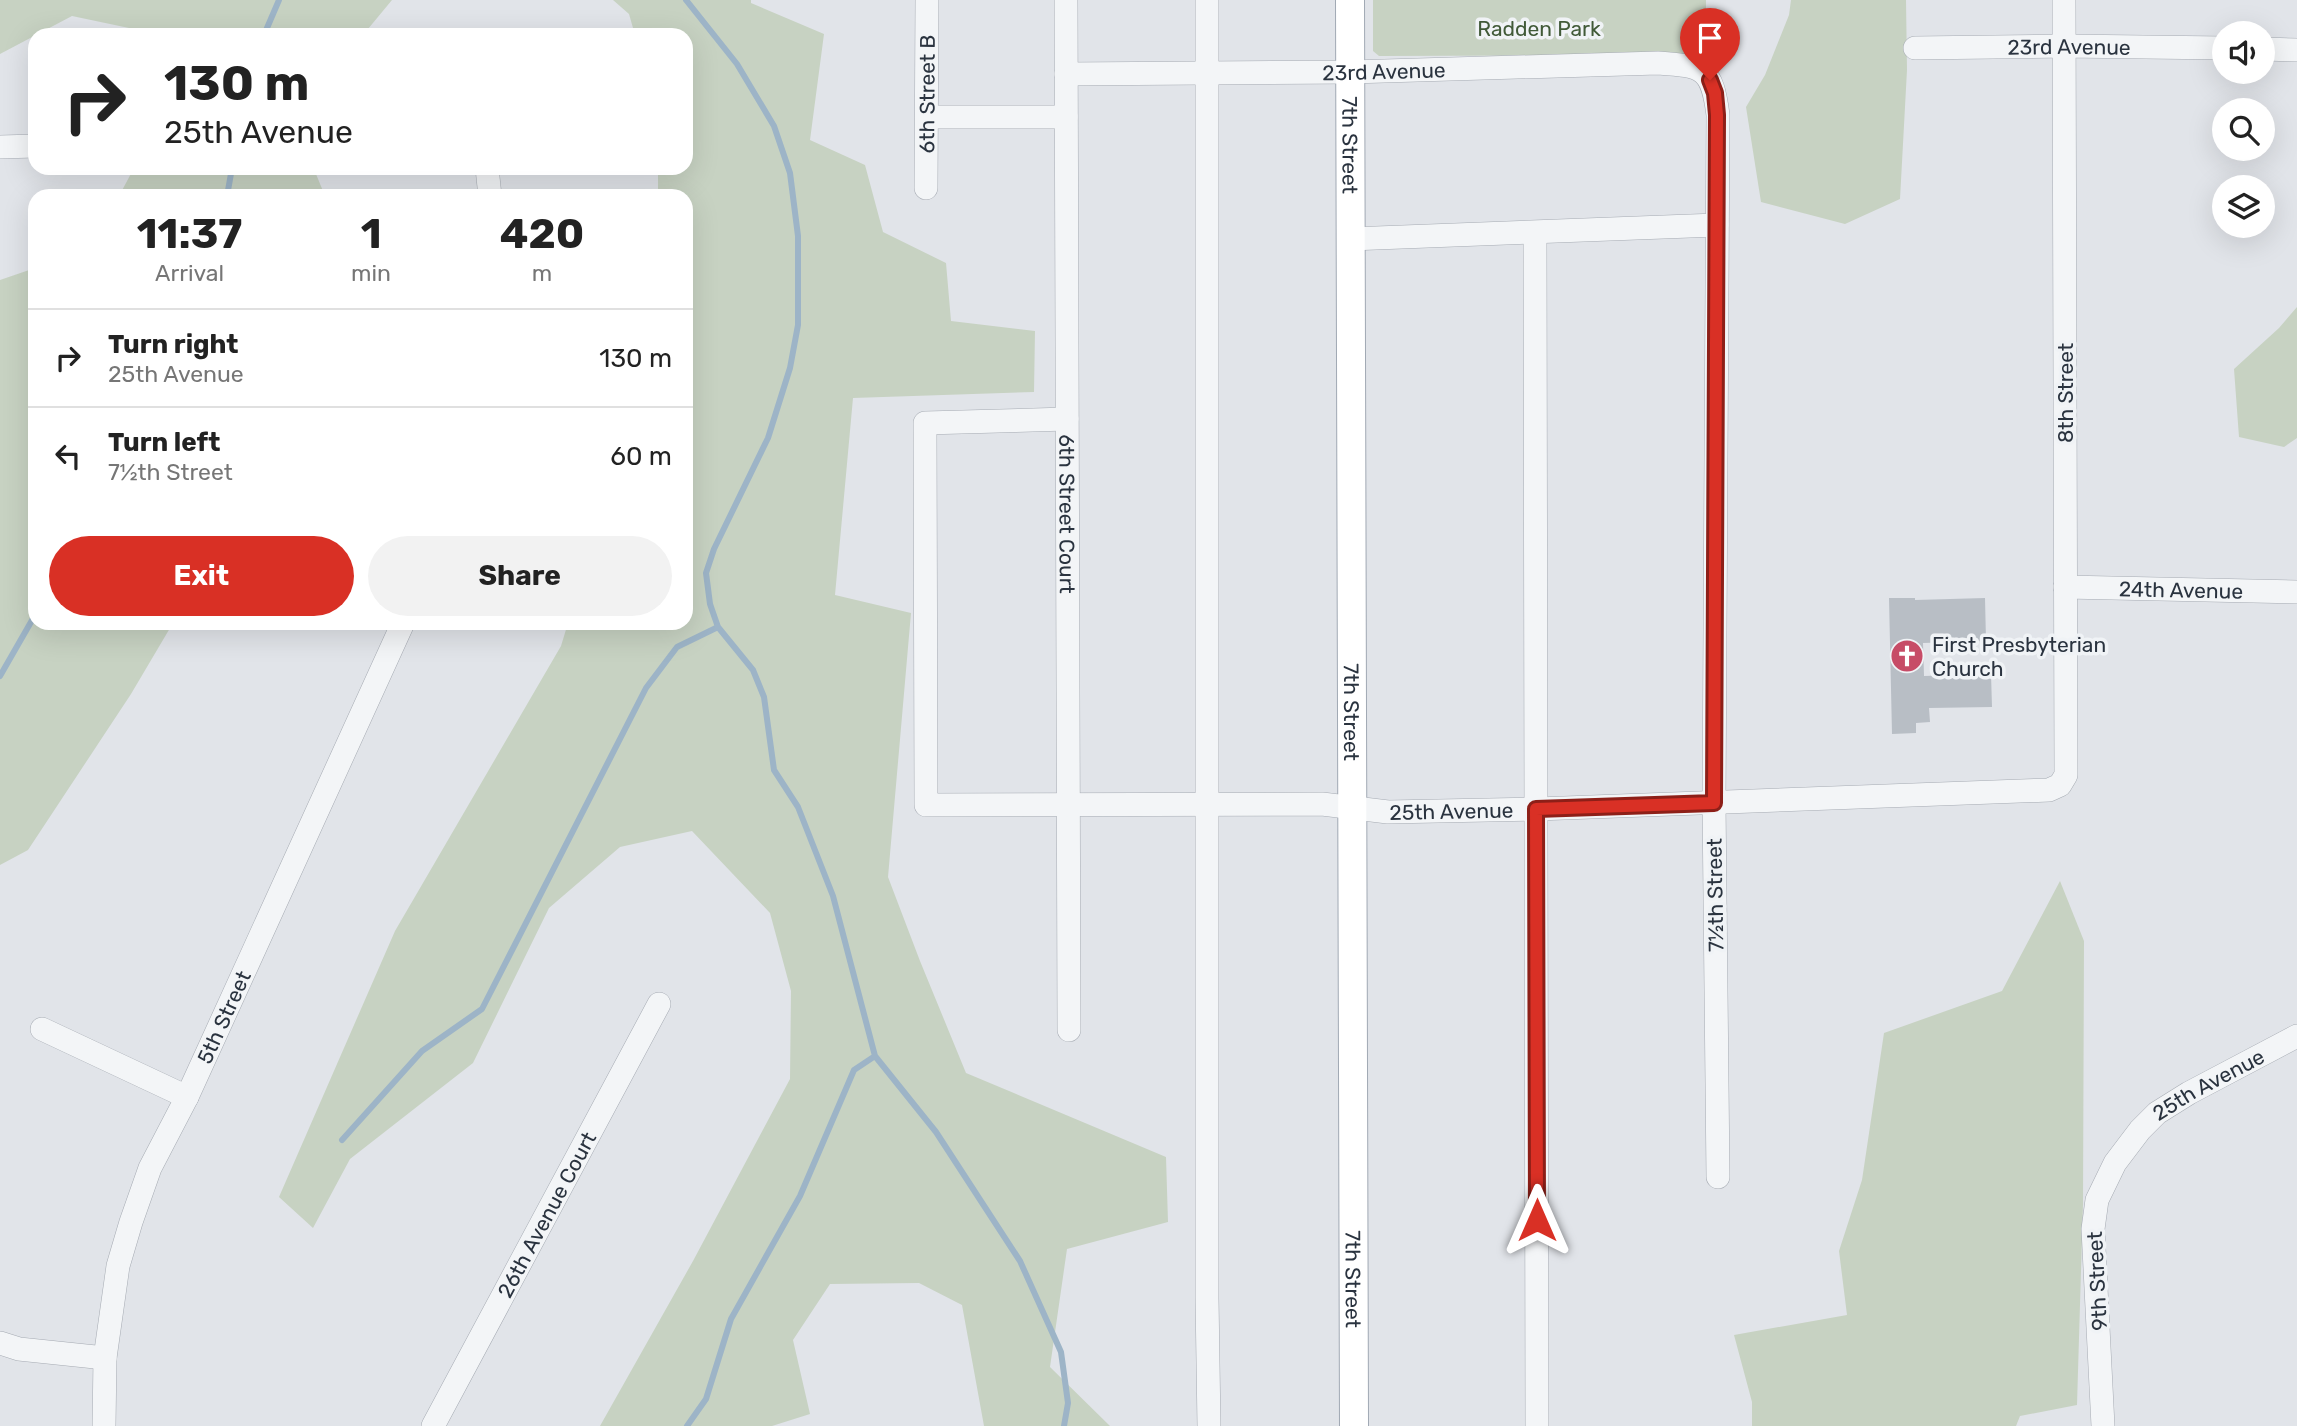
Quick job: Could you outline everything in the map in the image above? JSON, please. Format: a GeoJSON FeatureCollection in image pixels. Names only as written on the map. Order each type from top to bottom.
{"type":"FeatureCollection","features":[{"type":"Feature","properties":{"kind":"main road","name":"7th Street"},"geometry":{"type":"LineString","coordinates":[[1350,0],[1354,1426]]}},
{"type":"Feature","properties":{"kind":"street","name":"6th Street B"},"geometry":{"type":"LineString","coordinates":[[926,188],[927,0]]}},
{"type":"Feature","properties":{"kind":"street","name":"6th Street Court"},"geometry":{"type":"LineString","coordinates":[[1066,0],[1069,1030]]}},
{"type":"Feature","properties":{"kind":"street"},"geometry":{"type":"LineString","coordinates":[[1207,0],[1206,1298],[1209,1426]]}},
{"type":"Feature","properties":{"kind":"street","name":"8th Street"},"geometry":{"type":"LineString","coordinates":[[2060,785],[2066,775],[2064,0]]}},
{"type":"Feature","properties":{"kind":"street","name":"23rd Avenue"},"geometry":{"type":"LineString","coordinates":[[1915,48],[2212,48]]}},
{"type":"Feature","properties":{"kind":"street"},"geometry":{"type":"LineString","coordinates":[[2275,49],[2297,50]]}},
{"type":"Feature","properties":{"kind":"street","name":"23rd Avenue"},"geometry":{"type":"LineString","coordinates":[[1066,74],[1351,72],[1658,64],[1703,71]]}},
{"type":"Feature","properties":{"kind":"street","name":"7½th Street"},"geometry":{"type":"LineString","coordinates":[[1703,71],[1715,93],[1717,115],[1714,803],[1718,1177]]}},
{"type":"Feature","properties":{"kind":"street"},"geometry":{"type":"LineString","coordinates":[[928,117],[1066,117]]}},
{"type":"Feature","properties":{"kind":"street"},"geometry":{"type":"LineString","coordinates":[[0,147],[28,146]]}},
{"type":"Feature","properties":{"kind":"street"},"geometry":{"type":"LineString","coordinates":[[1350,239],[1717,225]]}},
{"type":"Feature","properties":{"kind":"street"},"geometry":{"type":"LineString","coordinates":[[1535,234],[1536,1426]]}},
{"type":"Feature","properties":{"kind":"street","name":"25th Avenue"},"geometry":{"type":"LineString","coordinates":[[1067,419],[925,423],[926,805],[1322,804],[1388,812],[2032,792],[2049,790],[2060,785]]}},
{"type":"Feature","properties":{"kind":"street","name":"24th Avenue"},"geometry":{"type":"LineString","coordinates":[[2065,587],[2297,592]]}},
{"type":"Feature","properties":{"kind":"street","name":"5th Street"},"geometry":{"type":"LineString","coordinates":[[104,1426],[105,1358],[118,1266],[150,1168],[187,1097],[400,630]]}},
{"type":"Feature","properties":{"kind":"street","name":"26th Avenue Court"},"geometry":{"type":"LineString","coordinates":[[433,1426],[659,1004]]}},
{"type":"Feature","properties":{"kind":"street"},"geometry":{"type":"LineString","coordinates":[[42,1030],[187,1097]]}},
{"type":"Feature","properties":{"kind":"street","name":"25th Avenue"},"geometry":{"type":"LineString","coordinates":[[2129,1144],[2157,1113],[2189,1093],[2297,1036]]}},
{"type":"Feature","properties":{"kind":"street","name":"9th Street"},"geometry":{"type":"LineString","coordinates":[[2103,1426],[2093,1229],[2097,1200],[2115,1163],[2129,1144]]}},
{"type":"Feature","properties":{"kind":"street"},"geometry":{"type":"LineString","coordinates":[[0,1343],[19,1349],[105,1358]]}},
{"type":"Feature","properties":{"kind":"green space"},"geometry":{"type":"Polygon","coordinates":[[[0,0],[392,0],[369,28],[129,28],[72,16],[49,28],[28,28],[28,39],[0,54],[0,0]]]}},
{"type":"Feature","properties":{"kind":"green space"},"geometry":{"type":"Polygon","coordinates":[[[613,0],[751,0],[751,3],[824,34],[810,140],[865,165],[883,232],[946,263],[951,321],[1035,331],[1034,392],[853,398],[835,595],[911,613],[888,877],[966,1073],[1166,1157],[1168,1222],[1067,1249],[1050,1367],[1110,1426],[984,1426],[962,1305],[919,1283],[830,1284],[793,1340],[810,1414],[772,1426],[600,1426],[693,1261],[790,1079],[791,991],[770,913],[692,831],[620,847],[549,908],[473,1063],[350,1159],[313,1228],[279,1197],[395,931],[561,646],[566,630],[693,630],[693,189],[658,189],[658,175],[693,175],[693,28],[633,28],[629,14],[613,0]]]}},
{"type":"Feature","properties":{"kind":"green space","name":"Radden Park"},"geometry":{"type":"Polygon","coordinates":[[[1373,0],[1706,0],[1706,55],[1379,56],[1373,51],[1373,0]]]}},
{"type":"Feature","properties":{"kind":"green space"},"geometry":{"type":"Polygon","coordinates":[[[1791,0],[1906,0],[1907,70],[1900,199],[1845,224],[1761,202],[1746,107],[1765,75],[1789,15],[1791,0]]]}},
{"type":"Feature","properties":{"kind":"green space"},"geometry":{"type":"Polygon","coordinates":[[[130,175],[316,175],[322,189],[123,189],[130,175]]]}},
{"type":"Feature","properties":{"kind":"green space"},"geometry":{"type":"Polygon","coordinates":[[[28,270],[28,630],[169,630],[131,694],[28,850],[0,865],[0,280],[28,270]]]}},
{"type":"Feature","properties":{"kind":"green space"},"geometry":{"type":"Polygon","coordinates":[[[2297,307],[2297,438],[2284,447],[2239,437],[2234,369],[2279,328],[2297,307]]]}},
{"type":"Feature","properties":{"kind":"green space"},"geometry":{"type":"Polygon","coordinates":[[[2060,881],[2084,941],[2083,1204],[2077,1405],[2020,1416],[2016,1426],[1752,1426],[1752,1402],[1734,1335],[1847,1315],[1839,1251],[1862,1180],[1884,1033],[2002,991],[2060,881]]]}},
{"type":"Feature","properties":{"kind":"building","name":"First Presbyterian Church"},"geometry":{"type":"Polygon","coordinates":[[[1889,598],[1985,598],[1986,641],[1923,643],[1924,676],[1991,674],[1992,707],[1929,708],[1930,722],[1916,723],[1916,733],[1892,734],[1889,598]]]}},
{"type":"Feature","properties":{"kind":"waterway"},"geometry":{"type":"LineString","coordinates":[[267,28],[279,0]]}},
{"type":"Feature","properties":{"kind":"waterway"},"geometry":{"type":"LineString","coordinates":[[686,0],[737,64],[774,126],[790,173],[798,236],[798,325],[790,368],[768,438],[714,549],[706,573],[710,604],[718,627],[753,670],[764,697],[774,770],[798,807],[833,896],[875,1056],[936,1132],[1020,1261],[1061,1352],[1068,1403],[1064,1426]]}},
{"type":"Feature","properties":{"kind":"waterway"},"geometry":{"type":"LineString","coordinates":[[228,189],[231,175]]}},
{"type":"Feature","properties":{"kind":"waterway"},"geometry":{"type":"LineString","coordinates":[[0,676],[28,627]]}},
{"type":"Feature","properties":{"kind":"waterway"},"geometry":{"type":"LineString","coordinates":[[342,1140],[422,1051],[482,1009],[646,688],[677,647],[718,627]]}},
{"type":"Feature","properties":{"kind":"waterway"},"geometry":{"type":"LineString","coordinates":[[687,1426],[706,1399],[731,1319],[800,1196],[854,1070],[875,1056]]}},
{"type":"Feature","properties":{"kind":"place","name":"First Presbyterian Church"},"geometry":{"type":"Point","coordinates":[1907,656]}},
{"type":"Feature","properties":{"kind":"route"},"geometry":{"type":"LineString","coordinates":[[1537,1220],[1536,809],[1714,803],[1717,115],[1715,93],[1710,80]]}}]}
